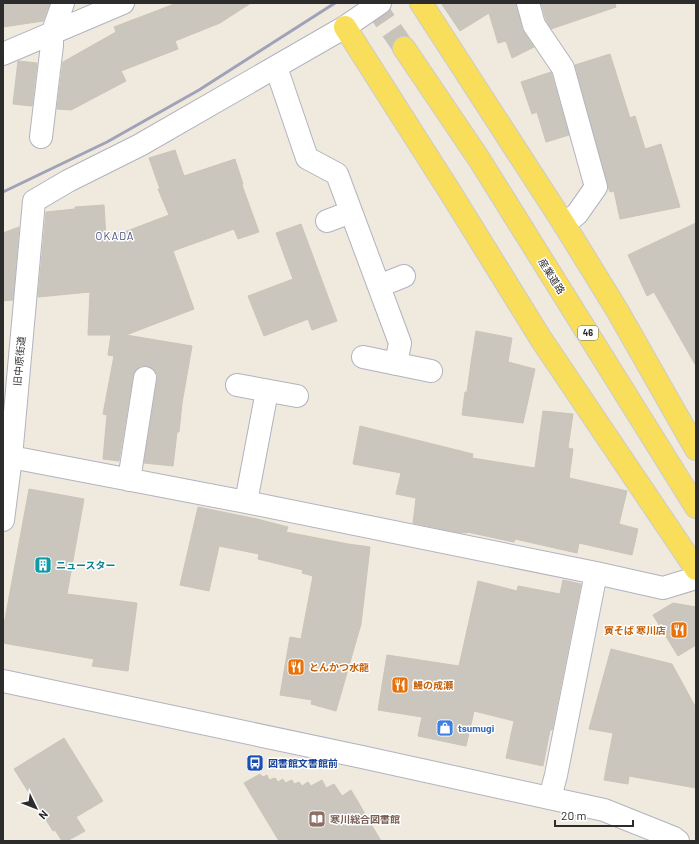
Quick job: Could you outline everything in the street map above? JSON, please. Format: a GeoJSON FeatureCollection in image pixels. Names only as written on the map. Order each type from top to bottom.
{"type":"FeatureCollection","features":[{"type":"Feature","properties":{"kind":"main road"},"geometry":{"type":"LineString","coordinates":[[421,3],[564,224],[617,310],[696,449]]}},
{"type":"Feature","properties":{"kind":"main road"},"geometry":{"type":"LineString","coordinates":[[345,26],[452,194],[541,339],[696,569]]}},
{"type":"Feature","properties":{"kind":"main road","name":"産業道路"},"geometry":{"type":"LineString","coordinates":[[404,48],[479,160],[696,507]]}},
{"type":"Feature","properties":{"kind":"street"},"geometry":{"type":"LineString","coordinates":[[41,137],[52,34],[63,3]]}},
{"type":"Feature","properties":{"kind":"street"},"geometry":{"type":"LineString","coordinates":[[3,54],[123,3]]}},
{"type":"Feature","properties":{"kind":"street"},"geometry":{"type":"LineString","coordinates":[[380,3],[345,26],[276,66],[307,158],[337,174],[400,343],[396,364]]}},
{"type":"Feature","properties":{"kind":"street"},"geometry":{"type":"LineString","coordinates":[[528,3],[534,25],[563,68],[596,187],[577,214],[564,224]]}},
{"type":"Feature","properties":{"kind":"street","name":"旧中原街道"},"geometry":{"type":"LineString","coordinates":[[3,520],[11,457],[34,201],[68,181],[140,145],[276,66]]}},
{"type":"Feature","properties":{"kind":"street"},"geometry":{"type":"LineString","coordinates":[[326,221],[351,212]]}},
{"type":"Feature","properties":{"kind":"street"},"geometry":{"type":"LineString","coordinates":[[379,286],[404,276]]}},
{"type":"Feature","properties":{"kind":"street"},"geometry":{"type":"LineString","coordinates":[[362,357],[431,371]]}},
{"type":"Feature","properties":{"kind":"street"},"geometry":{"type":"LineString","coordinates":[[129,480],[144,378]]}},
{"type":"Feature","properties":{"kind":"street"},"geometry":{"type":"LineString","coordinates":[[237,385],[297,396]]}},
{"type":"Feature","properties":{"kind":"street"},"geometry":{"type":"LineString","coordinates":[[246,502],[267,391]]}},
{"type":"Feature","properties":{"kind":"street"},"geometry":{"type":"LineString","coordinates":[[11,457],[246,502],[663,588],[696,578]]}},
{"type":"Feature","properties":{"kind":"street"},"geometry":{"type":"LineString","coordinates":[[550,798],[556,775],[596,573]]}},
{"type":"Feature","properties":{"kind":"street"},"geometry":{"type":"LineString","coordinates":[[3,681],[604,810],[674,838],[678,841]]}},
{"type":"Feature","properties":{"kind":"building"},"geometry":{"type":"Polygon","coordinates":[[[3,3],[50,3],[43,21],[3,27],[3,3]]]}},
{"type":"Feature","properties":{"kind":"building"},"geometry":{"type":"Polygon","coordinates":[[[177,3],[251,3],[220,23],[175,41],[178,49],[121,71],[126,81],[71,110],[57,109],[63,62],[116,32],[114,27],[177,3]]]}},
{"type":"Feature","properties":{"kind":"building"},"geometry":{"type":"Polygon","coordinates":[[[441,3],[516,3],[522,29],[534,47],[512,58],[506,41],[498,43],[489,13],[460,31],[441,3]]]}},
{"type":"Feature","properties":{"kind":"building"},"geometry":{"type":"Polygon","coordinates":[[[541,3],[615,3],[616,7],[551,29],[546,20],[541,3]]]}},
{"type":"Feature","properties":{"kind":"building"},"geometry":{"type":"Polygon","coordinates":[[[610,54],[630,118],[635,116],[645,149],[661,144],[680,207],[620,219],[614,191],[610,192],[608,187],[575,65],[610,54]]]}},
{"type":"Feature","properties":{"kind":"building"},"geometry":{"type":"Polygon","coordinates":[[[18,61],[37,63],[32,106],[13,104],[18,61]]]}},
{"type":"Feature","properties":{"kind":"building"},"geometry":{"type":"Polygon","coordinates":[[[551,72],[569,135],[546,142],[537,112],[532,114],[521,82],[551,72]]]}},
{"type":"Feature","properties":{"kind":"building"},"geometry":{"type":"Polygon","coordinates":[[[175,150],[184,176],[235,159],[243,184],[242,185],[259,232],[238,239],[234,229],[173,251],[194,309],[126,335],[192,346],[182,403],[179,432],[177,432],[173,466],[144,463],[157,380],[157,374],[153,369],[147,366],[141,366],[136,370],[133,376],[119,461],[103,459],[107,415],[103,414],[114,356],[108,355],[111,335],[88,335],[90,292],[38,297],[46,212],[75,209],[75,207],[104,205],[106,239],[169,215],[158,189],[160,189],[149,158],[175,150]]]}},
{"type":"Feature","properties":{"kind":"building"},"geometry":{"type":"Polygon","coordinates":[[[696,223],[696,366],[654,292],[647,296],[628,255],[696,223]]]}},
{"type":"Feature","properties":{"kind":"building"},"geometry":{"type":"Polygon","coordinates":[[[301,224],[337,321],[312,330],[308,319],[264,336],[248,296],[293,279],[276,233],[301,224]]]}},
{"type":"Feature","properties":{"kind":"building"},"geometry":{"type":"Polygon","coordinates":[[[19,227],[13,300],[3,301],[3,233],[19,227]]]}},
{"type":"Feature","properties":{"kind":"building"},"geometry":{"type":"Polygon","coordinates":[[[476,331],[512,338],[508,362],[535,369],[523,423],[462,415],[476,331]]]}},
{"type":"Feature","properties":{"kind":"building"},"geometry":{"type":"Polygon","coordinates":[[[543,411],[573,414],[568,448],[573,449],[569,478],[627,491],[619,524],[638,529],[632,555],[579,543],[577,553],[515,539],[514,542],[413,523],[416,498],[396,494],[401,473],[353,464],[360,426],[473,454],[472,458],[535,468],[543,411]]]}},
{"type":"Feature","properties":{"kind":"building","name":"ニュースター"},"geometry":{"type":"Polygon","coordinates":[[[29,489],[84,499],[67,594],[137,603],[128,671],[92,666],[94,659],[3,643],[3,630],[29,489]]]}},
{"type":"Feature","properties":{"kind":"building"},"geometry":{"type":"Polygon","coordinates":[[[198,507],[288,527],[286,532],[370,547],[361,624],[336,711],[311,704],[312,700],[280,695],[290,637],[301,639],[313,576],[302,573],[303,570],[258,559],[259,554],[219,546],[209,591],[180,585],[198,507]]]}},
{"type":"Feature","properties":{"kind":"building"},"geometry":{"type":"Polygon","coordinates":[[[563,580],[581,584],[552,730],[550,730],[543,766],[506,758],[514,721],[474,711],[466,746],[418,736],[422,717],[378,710],[387,655],[459,666],[478,581],[517,591],[518,586],[560,594],[563,580]]]}},
{"type":"Feature","properties":{"kind":"building","name":"寅そば 寒川店"},"geometry":{"type":"Polygon","coordinates":[[[673,603],[696,607],[696,645],[678,656],[653,615],[673,603]]]}},
{"type":"Feature","properties":{"kind":"building"},"geometry":{"type":"Polygon","coordinates":[[[611,649],[672,664],[696,708],[696,788],[629,776],[628,784],[604,780],[613,733],[589,729],[611,649]]]}},
{"type":"Feature","properties":{"kind":"building"},"geometry":{"type":"Polygon","coordinates":[[[64,738],[103,801],[76,817],[85,831],[67,841],[62,841],[55,830],[53,831],[14,769],[64,738]]]}},
{"type":"Feature","properties":{"kind":"building","name":"寒川総合図書館"},"geometry":{"type":"Polygon","coordinates":[[[260,774],[263,777],[267,775],[269,780],[275,778],[278,782],[283,779],[285,783],[292,780],[294,784],[299,782],[302,786],[308,782],[311,786],[322,780],[326,788],[334,784],[342,796],[351,790],[381,841],[279,841],[244,783],[260,774]]]}},
{"type":"Feature","properties":{"kind":"tunnel"},"geometry":{"type":"LineString","coordinates":[[373,3],[404,48]]}},
{"type":"Feature","properties":{"kind":"railway"},"geometry":{"type":"LineString","coordinates":[[3,192],[107,142],[199,90],[335,3]]}},
{"type":"Feature","properties":{"kind":"place","name":"ニュースター"},"geometry":{"type":"Point","coordinates":[43,565]}},
{"type":"Feature","properties":{"kind":"place","name":"寅そば 寒川店"},"geometry":{"type":"Point","coordinates":[679,630]}},
{"type":"Feature","properties":{"kind":"place","name":"とんかつ水龍"},"geometry":{"type":"Point","coordinates":[296,667]}},
{"type":"Feature","properties":{"kind":"place","name":"鰻の成瀬"},"geometry":{"type":"Point","coordinates":[400,685]}},
{"type":"Feature","properties":{"kind":"place","name":"tsumugi"},"geometry":{"type":"Point","coordinates":[445,728]}},
{"type":"Feature","properties":{"kind":"place","name":"図書館文書館前"},"geometry":{"type":"Point","coordinates":[255,763]}},
{"type":"Feature","properties":{"kind":"place","name":"寒川総合図書館"},"geometry":{"type":"Point","coordinates":[317,819]}},
{"type":"Feature","properties":{"kind":"district","name":"OKADA"},"geometry":{"type":"Point","coordinates":[115,236]}}]}
